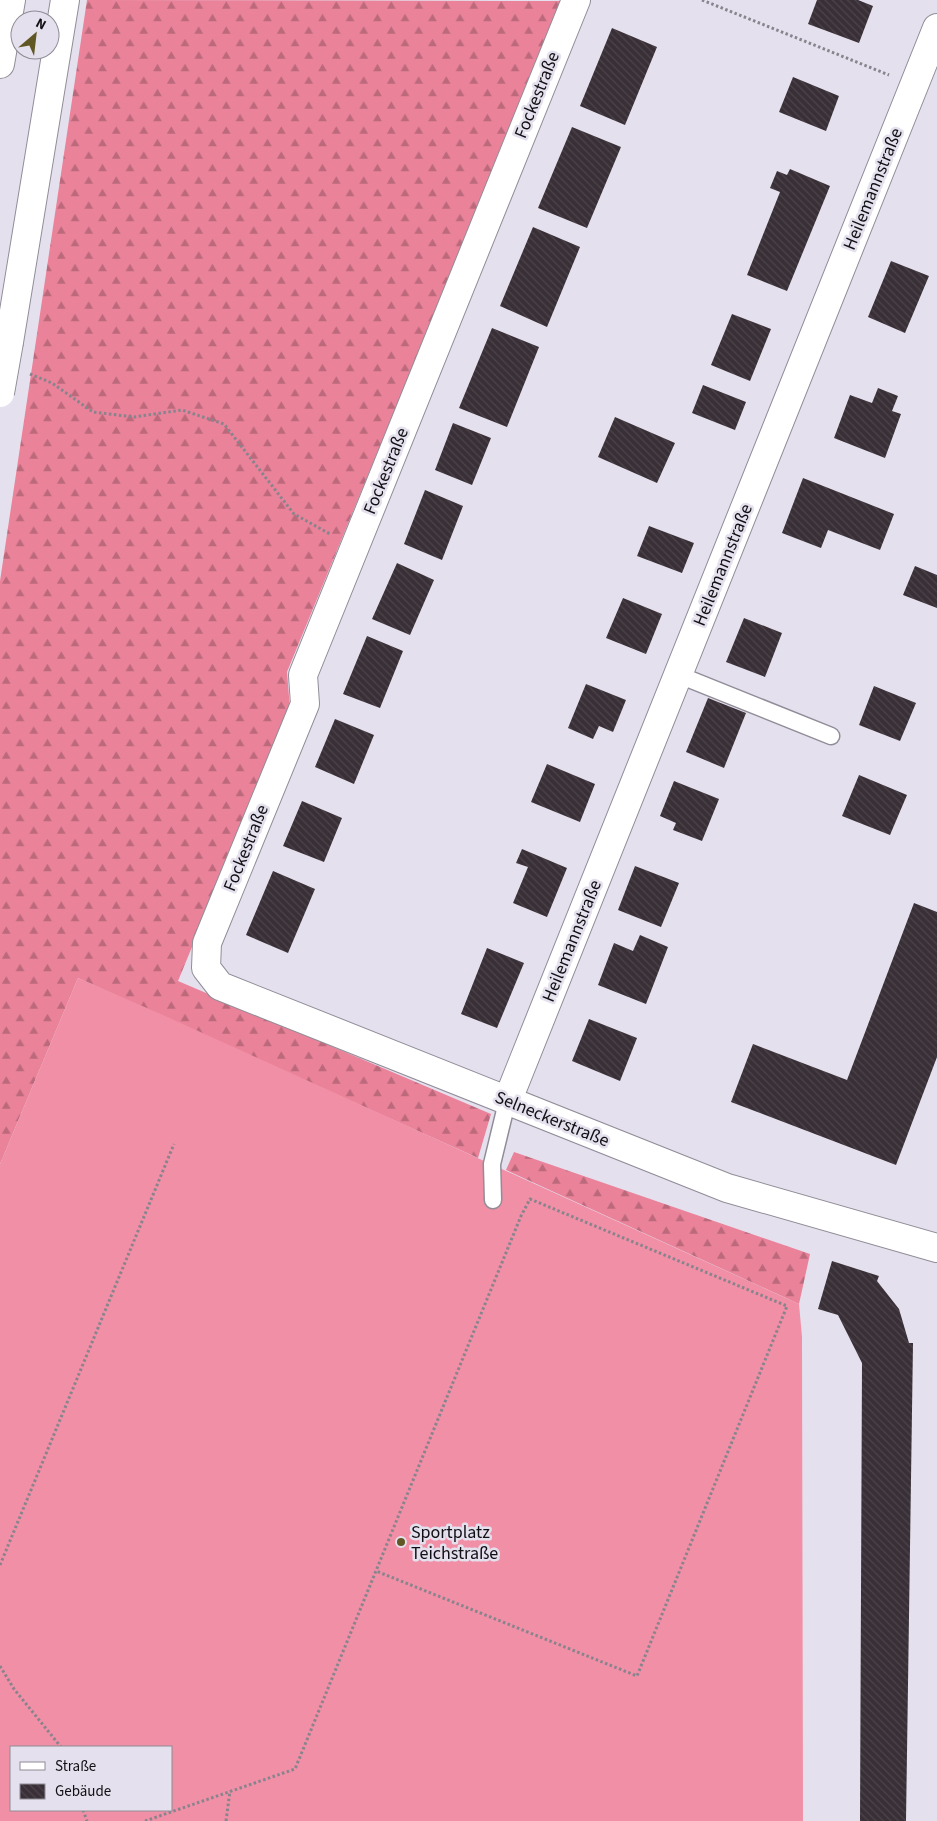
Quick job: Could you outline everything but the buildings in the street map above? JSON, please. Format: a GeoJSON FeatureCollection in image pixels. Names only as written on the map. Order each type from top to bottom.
{"type":"FeatureCollection","features":[{"type":"Feature","properties":{"kind":"main road"},"geometry":{"type":"LineString","coordinates":[[0,64],[11,0]]}},
{"type":"Feature","properties":{"kind":"main road"},"geometry":{"type":"LineString","coordinates":[[0,393],[65,0]]}},
{"type":"Feature","properties":{"kind":"main road","name":"Fockestraße"},"geometry":{"type":"LineString","coordinates":[[207,943],[305,704],[303,676],[576,0]]}},
{"type":"Feature","properties":{"kind":"main road","name":"Heilemannstraße"},"geometry":{"type":"LineString","coordinates":[[507,1102],[937,28]]}},
{"type":"Feature","properties":{"kind":"main road","name":"Selneckerstraße"},"geometry":{"type":"LineString","coordinates":[[207,943],[206,968],[220,986],[507,1102],[727,1188],[937,1248]]}},
{"type":"Feature","properties":{"kind":"lane"},"geometry":{"type":"LineString","coordinates":[[679,675],[831,736]]}},
{"type":"Feature","properties":{"kind":"lane"},"geometry":{"type":"LineString","coordinates":[[493,1200],[492,1164],[507,1102]]}},
{"type":"Feature","properties":{"kind":"path"},"geometry":{"type":"LineString","coordinates":[[702,0],[914,86]]}},
{"type":"Feature","properties":{"kind":"path"},"geometry":{"type":"LineString","coordinates":[[31,374],[52,383],[93,412],[134,417],[182,410],[224,424],[294,514],[355,547]]}},
{"type":"Feature","properties":{"kind":"path"},"geometry":{"type":"LineString","coordinates":[[0,1565],[174,1144]]}},
{"type":"Feature","properties":{"kind":"path"},"geometry":{"type":"LineString","coordinates":[[146,1821],[295,1768],[376,1571],[530,1199],[787,1306],[637,1676],[376,1571]]}},
{"type":"Feature","properties":{"kind":"path"},"geometry":{"type":"LineString","coordinates":[[0,1666],[14,1689],[60,1746]]}},
{"type":"Feature","properties":{"kind":"path"},"geometry":{"type":"LineString","coordinates":[[226,1821],[230,1791]]}},
{"type":"Feature","properties":{"kind":"green space"},"geometry":{"type":"Polygon","coordinates":[[[87,0],[563,1],[287,672],[290,709],[178,981],[491,1114],[478,1158],[78,978],[0,1164],[0,581],[87,0]]]}},
{"type":"Feature","properties":{"kind":"green space"},"geometry":{"type":"Polygon","coordinates":[[[514,1152],[810,1254],[799,1304],[506,1170],[514,1152]]]}},
{"type":"Feature","properties":{"kind":"shaded area","name":"Sportplatz Teichstraße"},"geometry":{"type":"Polygon","coordinates":[[[78,978],[799,1304],[802,1337],[803,1821],[0,1821],[0,1164],[78,978]]]}},
{"type":"Feature","properties":{"kind":"place","name":"Sportplatz Teichstraße"},"geometry":{"type":"Point","coordinates":[401,1542]}}]}
